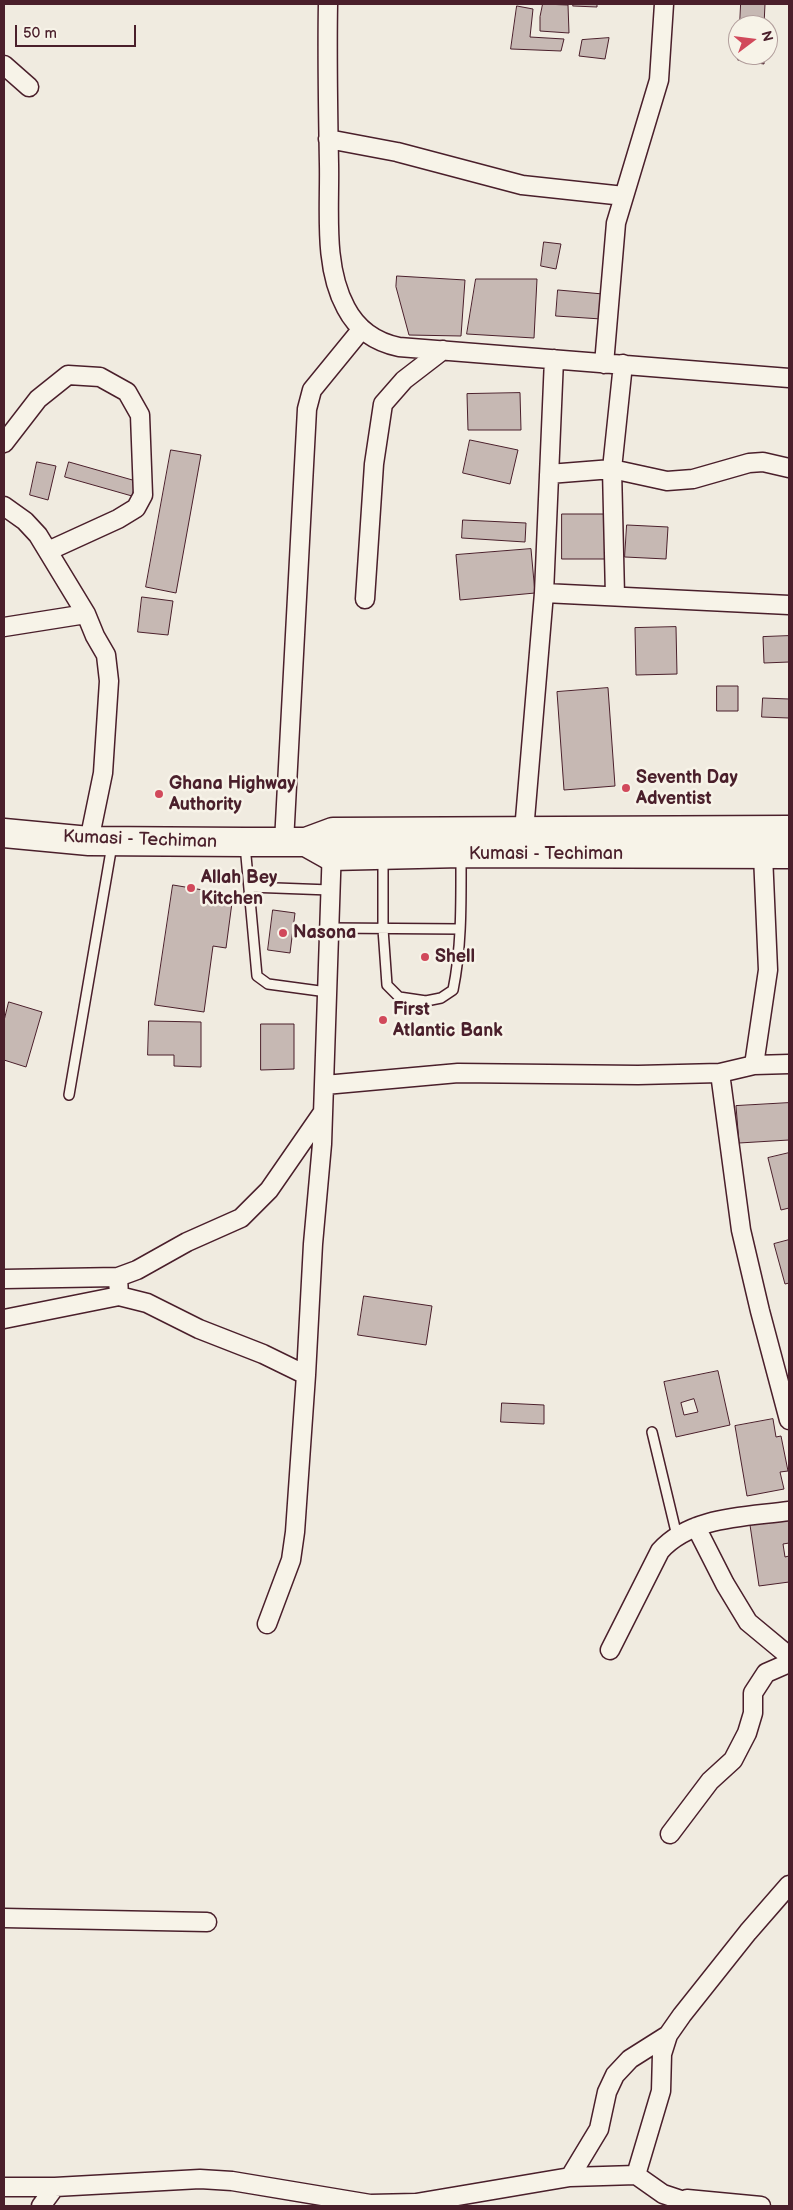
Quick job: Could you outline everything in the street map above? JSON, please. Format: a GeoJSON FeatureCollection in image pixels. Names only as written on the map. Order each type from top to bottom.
{"type":"FeatureCollection","features":[{"type":"Feature","properties":{"kind":"highway","name":"Kumasi - Techiman"},"geometry":{"type":"LineString","coordinates":[[4,833],[101,842],[295,842],[332,844],[524,832],[789,830]]}},
{"type":"Feature","properties":{"kind":"highway","name":"Kumasi - Techiman"},"geometry":{"type":"LineString","coordinates":[[332,844],[383,855],[461,853],[776,854]]}},
{"type":"Feature","properties":{"kind":"street"},"geometry":{"type":"LineString","coordinates":[[328,4],[328,138],[333,270],[345,307],[361,330],[384,344],[399,347],[789,378]]}},
{"type":"Feature","properties":{"kind":"street"},"geometry":{"type":"LineString","coordinates":[[604,364],[616,223],[659,80],[664,4]]}},
{"type":"Feature","properties":{"kind":"street"},"geometry":{"type":"LineString","coordinates":[[4,65],[30,87]]}},
{"type":"Feature","properties":{"kind":"street"},"geometry":{"type":"LineString","coordinates":[[328,138],[398,152],[522,185],[624,196]]}},
{"type":"Feature","properties":{"kind":"street"},"geometry":{"type":"LineString","coordinates":[[295,842],[307,409],[312,390],[361,330]]}},
{"type":"Feature","properties":{"kind":"street"},"geometry":{"type":"LineString","coordinates":[[365,599],[374,464],[383,404],[404,380],[443,350]]}},
{"type":"Feature","properties":{"kind":"street"},"geometry":{"type":"LineString","coordinates":[[524,832],[544,593],[554,359]]}},
{"type":"Feature","properties":{"kind":"street"},"geometry":{"type":"LineString","coordinates":[[615,596],[612,469],[623,364]]}},
{"type":"Feature","properties":{"kind":"street"},"geometry":{"type":"LineString","coordinates":[[4,443],[38,399],[68,375],[100,377],[127,392],[140,415],[143,495],[136,508],[118,519],[48,551]]}},
{"type":"Feature","properties":{"kind":"street"},"geometry":{"type":"LineString","coordinates":[[549,474],[612,469],[667,481],[693,479],[748,463],[763,462],[789,468]]}},
{"type":"Feature","properties":{"kind":"street"},"geometry":{"type":"LineString","coordinates":[[4,506],[32,528],[48,551],[86,614],[95,636],[106,655],[109,681],[101,842]]}},
{"type":"Feature","properties":{"kind":"street"},"geometry":{"type":"LineString","coordinates":[[544,593],[789,605]]}},
{"type":"Feature","properties":{"kind":"street"},"geometry":{"type":"LineString","coordinates":[[4,627],[86,614]]}},
{"type":"Feature","properties":{"kind":"street"},"geometry":{"type":"LineString","coordinates":[[266,1624],[290,1560],[295,1532],[306,1375],[312,1244],[325,1085],[332,844]]}},
{"type":"Feature","properties":{"kind":"street"},"geometry":{"type":"LineString","coordinates":[[754,1065],[768,970],[776,854]]}},
{"type":"Feature","properties":{"kind":"street"},"geometry":{"type":"LineString","coordinates":[[325,1085],[458,1072],[638,1076],[720,1073],[754,1065],[789,1064]]}},
{"type":"Feature","properties":{"kind":"street"},"geometry":{"type":"LineString","coordinates":[[720,1073],[741,1230],[789,1420]]}},
{"type":"Feature","properties":{"kind":"street"},"geometry":{"type":"LineString","coordinates":[[4,1279],[118,1277],[137,1270],[187,1242],[240,1218],[269,1190],[323,1112]]}},
{"type":"Feature","properties":{"kind":"street"},"geometry":{"type":"LineString","coordinates":[[118,1277],[119,1296]]}},
{"type":"Feature","properties":{"kind":"street"},"geometry":{"type":"LineString","coordinates":[[4,1319],[119,1296],[147,1304],[199,1329],[263,1354],[306,1375]]}},
{"type":"Feature","properties":{"kind":"street"},"geometry":{"type":"LineString","coordinates":[[610,1650],[660,1551],[669,1541],[708,1523],[789,1511]]}},
{"type":"Feature","properties":{"kind":"street"},"geometry":{"type":"LineString","coordinates":[[696,1527],[725,1584],[748,1622],[789,1656]]}},
{"type":"Feature","properties":{"kind":"street"},"geometry":{"type":"LineString","coordinates":[[670,1834],[710,1781],[733,1760],[747,1734],[754,1713],[753,1693],[766,1673],[789,1663]]}},
{"type":"Feature","properties":{"kind":"street"},"geometry":{"type":"LineString","coordinates":[[636,2174],[661,2091],[662,2054],[668,2035],[748,1932],[789,1885]]}},
{"type":"Feature","properties":{"kind":"street"},"geometry":{"type":"LineString","coordinates":[[4,1918],[207,1922]]}},
{"type":"Feature","properties":{"kind":"street"},"geometry":{"type":"LineString","coordinates":[[570,2177],[599,2129],[607,2092],[615,2075],[630,2059],[668,2035]]}},
{"type":"Feature","properties":{"kind":"street"},"geometry":{"type":"LineString","coordinates":[[4,2187],[55,2187],[200,2178],[232,2181],[329,2198],[379,2204],[416,2203],[570,2177],[636,2174],[662,2194],[699,2206]]}},
{"type":"Feature","properties":{"kind":"street"},"geometry":{"type":"LineString","coordinates":[[41,2206],[55,2187]]}},
{"type":"Feature","properties":{"kind":"street"},"geometry":{"type":"LineString","coordinates":[[677,2198],[761,2206]]}},
{"type":"Feature","properties":{"kind":"lane"},"geometry":{"type":"LineString","coordinates":[[69,1095],[101,842]]}},
{"type":"Feature","properties":{"kind":"lane"},"geometry":{"type":"LineString","coordinates":[[245,842],[257,976],[268,984],[328,992]]}},
{"type":"Feature","properties":{"kind":"lane"},"geometry":{"type":"LineString","coordinates":[[383,855],[383,929],[387,985],[399,997],[426,1001],[441,998],[453,990],[460,929],[461,853]]}},
{"type":"Feature","properties":{"kind":"lane"},"geometry":{"type":"LineString","coordinates":[[249,887],[330,890]]}},
{"type":"Feature","properties":{"kind":"lane"},"geometry":{"type":"LineString","coordinates":[[329,928],[460,929]]}},
{"type":"Feature","properties":{"kind":"lane"},"geometry":{"type":"LineString","coordinates":[[652,1432],[677,1536]]}},
{"type":"Feature","properties":{"kind":"building"},"geometry":{"type":"Polygon","coordinates":[[[543,4],[568,5],[569,33],[540,31],[540,17],[543,4]]]}},
{"type":"Feature","properties":{"kind":"building"},"geometry":{"type":"Polygon","coordinates":[[[574,4],[597,4],[597,7],[573,6],[574,4]]]}},
{"type":"Feature","properties":{"kind":"building"},"geometry":{"type":"Polygon","coordinates":[[[741,4],[765,4],[764,15],[740,15],[741,4]]]}},
{"type":"Feature","properties":{"kind":"building"},"geometry":{"type":"Polygon","coordinates":[[[517,6],[533,9],[530,37],[564,39],[561,51],[511,49],[517,6]]]}},
{"type":"Feature","properties":{"kind":"building"},"geometry":{"type":"Polygon","coordinates":[[[609,38],[605,59],[579,56],[582,40],[609,38]]]}},
{"type":"Feature","properties":{"kind":"building"},"geometry":{"type":"Polygon","coordinates":[[[544,242],[561,244],[556,269],[541,266],[544,242]]]}},
{"type":"Feature","properties":{"kind":"building"},"geometry":{"type":"Polygon","coordinates":[[[397,276],[465,280],[461,336],[409,335],[396,287],[397,276]]]}},
{"type":"Feature","properties":{"kind":"building"},"geometry":{"type":"Polygon","coordinates":[[[476,279],[537,279],[534,338],[467,334],[476,279]]]}},
{"type":"Feature","properties":{"kind":"building"},"geometry":{"type":"Polygon","coordinates":[[[558,290],[603,294],[601,319],[556,316],[558,290]]]}},
{"type":"Feature","properties":{"kind":"building"},"geometry":{"type":"Polygon","coordinates":[[[520,393],[521,430],[468,430],[467,394],[520,393]]]}},
{"type":"Feature","properties":{"kind":"building"},"geometry":{"type":"Polygon","coordinates":[[[470,440],[518,450],[510,484],[463,473],[470,440]]]}},
{"type":"Feature","properties":{"kind":"building"},"geometry":{"type":"Polygon","coordinates":[[[171,450],[201,455],[176,593],[146,587],[171,450]]]}},
{"type":"Feature","properties":{"kind":"building"},"geometry":{"type":"Polygon","coordinates":[[[37,462],[56,466],[48,500],[30,495],[37,462]]]}},
{"type":"Feature","properties":{"kind":"building"},"geometry":{"type":"Polygon","coordinates":[[[69,462],[136,481],[132,496],[65,477],[69,462]]]}},
{"type":"Feature","properties":{"kind":"building"},"geometry":{"type":"Polygon","coordinates":[[[562,514],[610,514],[610,559],[562,559],[562,514]]]}},
{"type":"Feature","properties":{"kind":"building"},"geometry":{"type":"Polygon","coordinates":[[[463,520],[526,523],[525,542],[462,538],[463,520]]]}},
{"type":"Feature","properties":{"kind":"building"},"geometry":{"type":"Polygon","coordinates":[[[627,525],[668,527],[666,559],[625,557],[627,525]]]}},
{"type":"Feature","properties":{"kind":"building"},"geometry":{"type":"Polygon","coordinates":[[[531,549],[535,593],[460,600],[456,555],[531,549]]]}},
{"type":"Feature","properties":{"kind":"building"},"geometry":{"type":"Polygon","coordinates":[[[142,597],[173,601],[168,635],[138,632],[142,597]]]}},
{"type":"Feature","properties":{"kind":"building"},"geometry":{"type":"Polygon","coordinates":[[[676,627],[677,674],[636,675],[635,628],[676,627]]]}},
{"type":"Feature","properties":{"kind":"building"},"geometry":{"type":"Polygon","coordinates":[[[789,636],[789,662],[764,663],[763,637],[789,636]]]}},
{"type":"Feature","properties":{"kind":"building"},"geometry":{"type":"Polygon","coordinates":[[[717,686],[738,686],[738,711],[717,711],[717,686]]]}},
{"type":"Feature","properties":{"kind":"building"},"geometry":{"type":"Polygon","coordinates":[[[608,688],[615,786],[564,790],[557,692],[608,688]]]}},
{"type":"Feature","properties":{"kind":"building"},"geometry":{"type":"Polygon","coordinates":[[[763,698],[789,699],[789,718],[762,717],[763,698]]]}},
{"type":"Feature","properties":{"kind":"building"},"geometry":{"type":"Polygon","coordinates":[[[173,885],[233,895],[226,948],[213,946],[204,1012],[155,1005],[173,885]]]}},
{"type":"Feature","properties":{"kind":"building"},"geometry":{"type":"Polygon","coordinates":[[[273,910],[295,913],[290,953],[268,950],[273,910]]]}},
{"type":"Feature","properties":{"kind":"building"},"geometry":{"type":"Polygon","coordinates":[[[9,1002],[42,1012],[26,1067],[4,1060],[4,1021],[9,1002]]]}},
{"type":"Feature","properties":{"kind":"building"},"geometry":{"type":"Polygon","coordinates":[[[149,1021],[201,1022],[201,1067],[174,1066],[174,1055],[148,1055],[149,1021]]]}},
{"type":"Feature","properties":{"kind":"building"},"geometry":{"type":"Polygon","coordinates":[[[261,1024],[294,1024],[294,1069],[261,1070],[261,1024]]]}},
{"type":"Feature","properties":{"kind":"building"},"geometry":{"type":"Polygon","coordinates":[[[789,1103],[789,1140],[739,1143],[736,1106],[789,1103]]]}},
{"type":"Feature","properties":{"kind":"building"},"geometry":{"type":"Polygon","coordinates":[[[789,1153],[789,1208],[781,1210],[768,1158],[789,1153]]]}},
{"type":"Feature","properties":{"kind":"building"},"geometry":{"type":"Polygon","coordinates":[[[789,1240],[789,1283],[785,1284],[774,1244],[789,1240]]]}},
{"type":"Feature","properties":{"kind":"building"},"geometry":{"type":"Polygon","coordinates":[[[364,1296],[432,1306],[426,1345],[358,1335],[364,1296]]]}},
{"type":"Feature","properties":{"kind":"building"},"geometry":{"type":"Polygon","coordinates":[[[718,1371],[730,1425],[676,1437],[664,1382],[718,1371]],[[694,1399],[681,1403],[684,1415],[698,1412],[694,1399]]]}},
{"type":"Feature","properties":{"kind":"building"},"geometry":{"type":"Polygon","coordinates":[[[502,1403],[544,1405],[544,1424],[501,1422],[502,1403]]]}},
{"type":"Feature","properties":{"kind":"building"},"geometry":{"type":"Polygon","coordinates":[[[773,1419],[776,1437],[781,1436],[788,1471],[780,1472],[784,1489],[747,1496],[735,1426],[773,1419]]]}},
{"type":"Feature","properties":{"kind":"building"},"geometry":{"type":"Polygon","coordinates":[[[789,1520],[789,1543],[783,1544],[785,1557],[789,1556],[789,1582],[759,1586],[750,1525],[789,1520]]]}},
{"type":"Feature","properties":{"kind":"place","name":"Seventh Day Adventist"},"geometry":{"type":"Point","coordinates":[626,788]}},
{"type":"Feature","properties":{"kind":"place","name":"Ghana Highway Authority"},"geometry":{"type":"Point","coordinates":[159,794]}},
{"type":"Feature","properties":{"kind":"place","name":"Allah Bey Kitchen"},"geometry":{"type":"Point","coordinates":[191,888]}},
{"type":"Feature","properties":{"kind":"place","name":"Nasona"},"geometry":{"type":"Point","coordinates":[283,933]}},
{"type":"Feature","properties":{"kind":"place","name":"Shell"},"geometry":{"type":"Point","coordinates":[425,957]}},
{"type":"Feature","properties":{"kind":"place","name":"First Atlantic Bank"},"geometry":{"type":"Point","coordinates":[383,1020]}}]}
